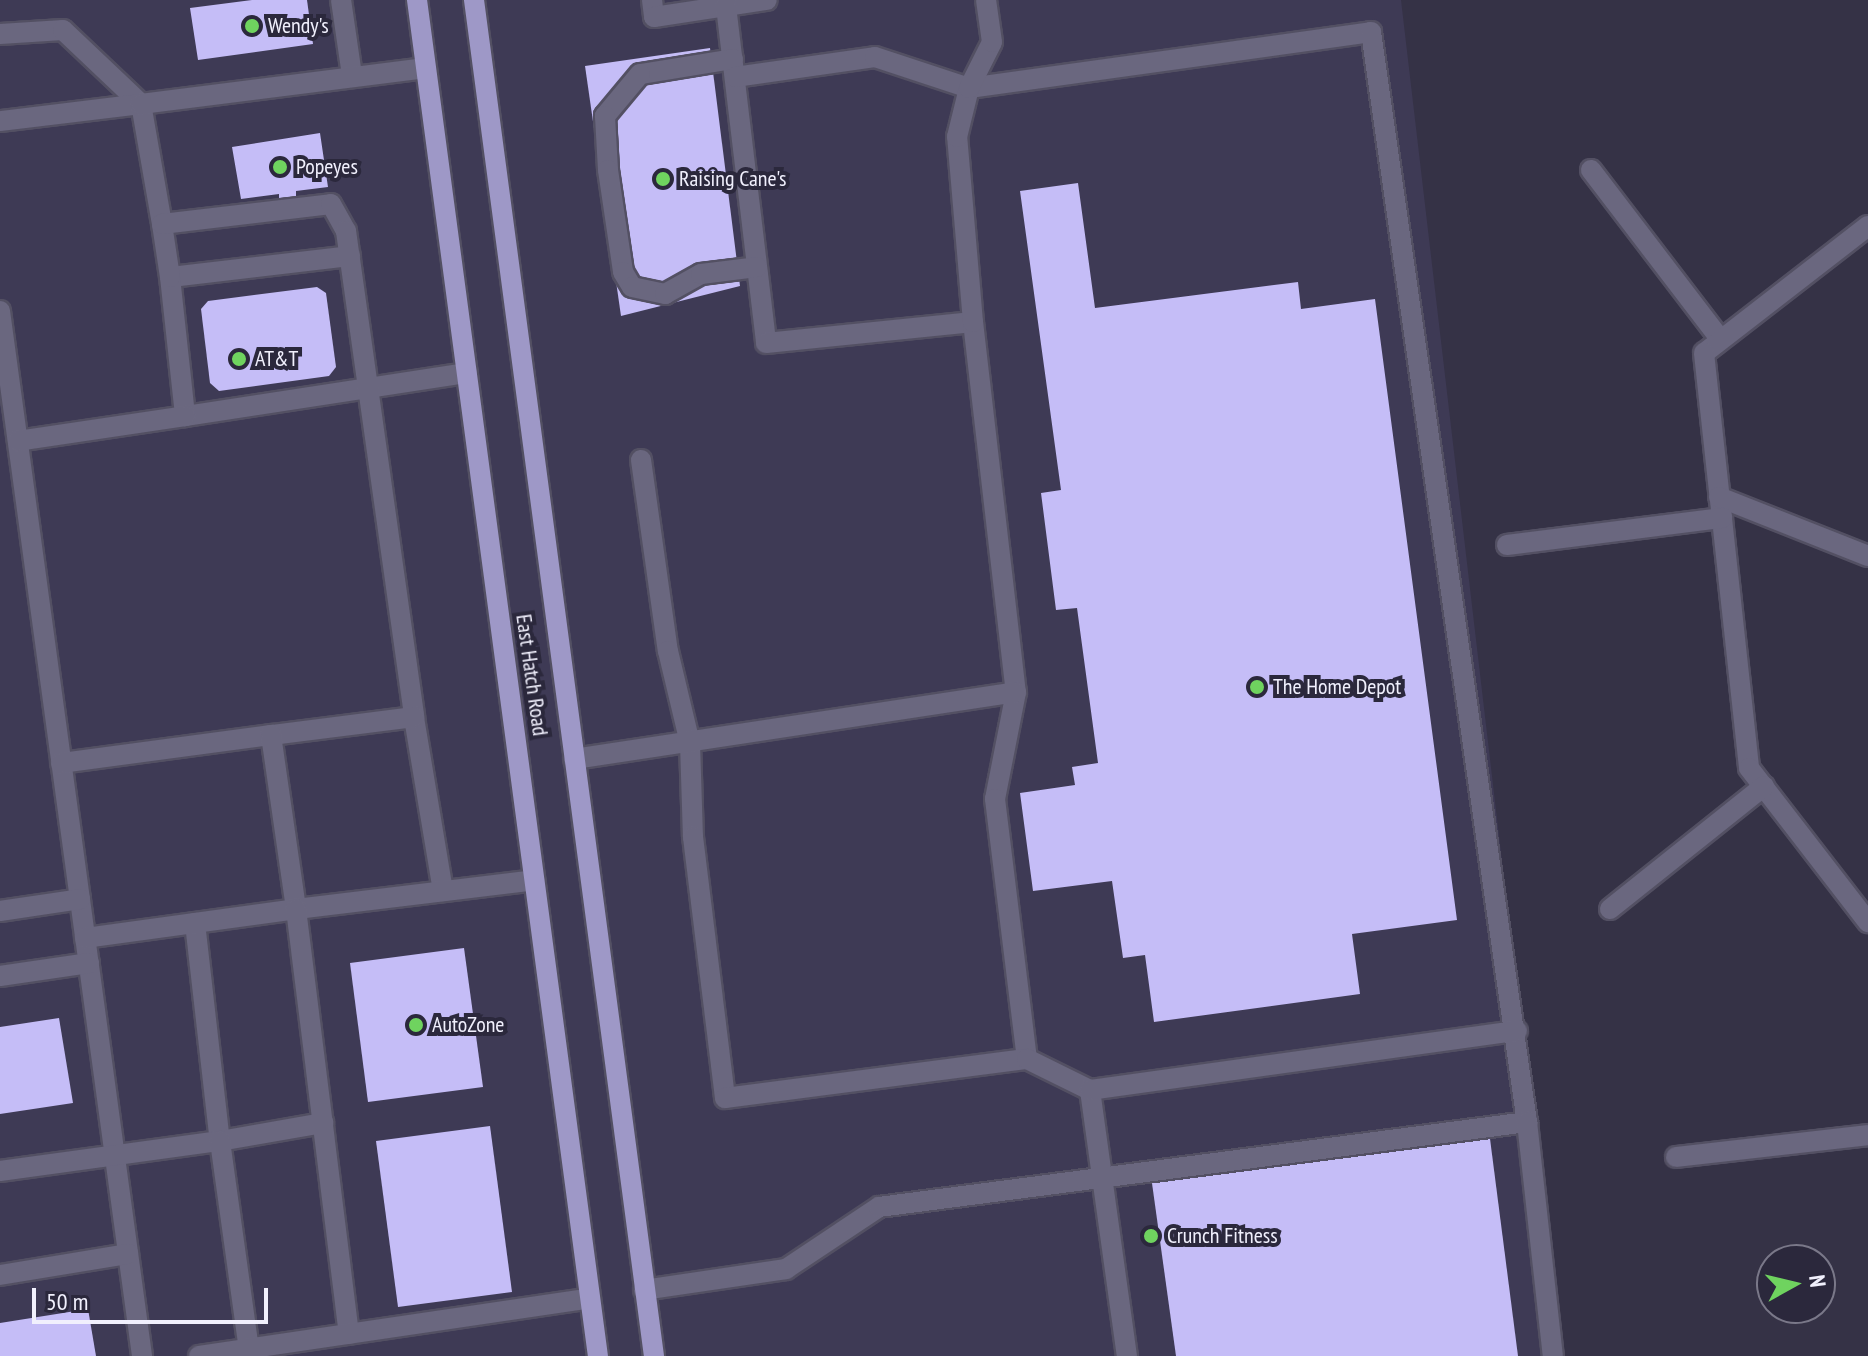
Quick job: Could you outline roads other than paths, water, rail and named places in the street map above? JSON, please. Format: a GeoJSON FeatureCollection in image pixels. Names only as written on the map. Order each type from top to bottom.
{"type":"FeatureCollection","features":[{"type":"Feature","properties":{"kind":"main road","name":"East Hatch Road"},"geometry":{"type":"LineString","coordinates":[[417,0],[598,1356]]}},
{"type":"Feature","properties":{"kind":"main road","name":"East Hatch Road"},"geometry":{"type":"LineString","coordinates":[[474,0],[654,1356]]}},
{"type":"Feature","properties":{"kind":"lane"},"geometry":{"type":"LineString","coordinates":[[341,0],[352,75]]}},
{"type":"Feature","properties":{"kind":"lane"},"geometry":{"type":"LineString","coordinates":[[652,0],[654,17],[767,0]]}},
{"type":"Feature","properties":{"kind":"lane"},"geometry":{"type":"LineString","coordinates":[[986,0],[992,42],[969,88],[957,137],[973,322],[1016,692],[995,799],[1027,1059]]}},
{"type":"Feature","properties":{"kind":"lane"},"geometry":{"type":"LineString","coordinates":[[726,6],[766,343],[973,322]]}},
{"type":"Feature","properties":{"kind":"lane"},"geometry":{"type":"LineString","coordinates":[[0,34],[63,30],[141,104],[170,277],[185,416]]}},
{"type":"Feature","properties":{"kind":"lane"},"geometry":{"type":"LineString","coordinates":[[757,267],[701,274],[665,294],[632,287],[623,272],[603,129],[619,92],[640,74],[668,65],[734,68],[875,57],[969,88],[1371,32],[1517,1031],[1553,1356]]}},
{"type":"Feature","properties":{"kind":"lane"},"geometry":{"type":"LineString","coordinates":[[0,121],[426,68]]}},
{"type":"Feature","properties":{"kind":"lane"},"geometry":{"type":"LineString","coordinates":[[1591,170],[1720,339]]}},
{"type":"Feature","properties":{"kind":"lane"},"geometry":{"type":"LineString","coordinates":[[162,224],[331,204],[346,231],[414,717],[443,891]]}},
{"type":"Feature","properties":{"kind":"lane"},"geometry":{"type":"LineString","coordinates":[[1868,226],[1704,353],[1749,768],[1868,922]]}},
{"type":"Feature","properties":{"kind":"lane"},"geometry":{"type":"LineString","coordinates":[[170,277],[350,256]]}},
{"type":"Feature","properties":{"kind":"lane"},"geometry":{"type":"LineString","coordinates":[[0,311],[142,1356]]}},
{"type":"Feature","properties":{"kind":"lane"},"geometry":{"type":"LineString","coordinates":[[18,441],[467,373]]}},
{"type":"Feature","properties":{"kind":"lane"},"geometry":{"type":"LineString","coordinates":[[641,460],[668,651],[690,743],[693,837],[725,1098],[1027,1059],[1090,1090],[1517,1031]]}},
{"type":"Feature","properties":{"kind":"lane"},"geometry":{"type":"LineString","coordinates":[[1507,545],[1720,508],[1868,556]]}},
{"type":"Feature","properties":{"kind":"lane"},"geometry":{"type":"LineString","coordinates":[[574,759],[1016,692]]}},
{"type":"Feature","properties":{"kind":"lane"},"geometry":{"type":"LineString","coordinates":[[61,763],[414,717]]}},
{"type":"Feature","properties":{"kind":"lane"},"geometry":{"type":"LineString","coordinates":[[271,735],[349,1334]]}},
{"type":"Feature","properties":{"kind":"lane"},"geometry":{"type":"LineString","coordinates":[[1610,909],[1764,786]]}},
{"type":"Feature","properties":{"kind":"lane"},"geometry":{"type":"LineString","coordinates":[[85,938],[534,880]]}},
{"type":"Feature","properties":{"kind":"lane"},"geometry":{"type":"LineString","coordinates":[[0,911],[80,899]]}},
{"type":"Feature","properties":{"kind":"lane"},"geometry":{"type":"LineString","coordinates":[[195,923],[220,1141],[249,1349]]}},
{"type":"Feature","properties":{"kind":"lane"},"geometry":{"type":"LineString","coordinates":[[0,976],[89,963]]}},
{"type":"Feature","properties":{"kind":"lane"},"geometry":{"type":"LineString","coordinates":[[1090,1090],[1127,1356]]}},
{"type":"Feature","properties":{"kind":"lane"},"geometry":{"type":"LineString","coordinates":[[644,1290],[786,1269],[879,1207],[1527,1122]]}},
{"type":"Feature","properties":{"kind":"lane"},"geometry":{"type":"LineString","coordinates":[[0,1171],[220,1141],[323,1123]]}},
{"type":"Feature","properties":{"kind":"lane"},"geometry":{"type":"LineString","coordinates":[[1676,1157],[1868,1135]]}},
{"type":"Feature","properties":{"kind":"lane"},"geometry":{"type":"LineString","coordinates":[[0,1275],[128,1254]]}},
{"type":"Feature","properties":{"kind":"lane"},"geometry":{"type":"LineString","coordinates":[[199,1356],[590,1298]]}},
{"type":"Feature","properties":{"kind":"place","name":"Wendy's"},"geometry":{"type":"Point","coordinates":[252,26]}},
{"type":"Feature","properties":{"kind":"place","name":"Popeyes"},"geometry":{"type":"Point","coordinates":[280,167]}},
{"type":"Feature","properties":{"kind":"place","name":"Raising Cane's"},"geometry":{"type":"Point","coordinates":[663,179]}},
{"type":"Feature","properties":{"kind":"place","name":"AT&T"},"geometry":{"type":"Point","coordinates":[239,359]}},
{"type":"Feature","properties":{"kind":"place","name":"The Home Depot"},"geometry":{"type":"Point","coordinates":[1257,687]}},
{"type":"Feature","properties":{"kind":"place","name":"AutoZone"},"geometry":{"type":"Point","coordinates":[416,1025]}},
{"type":"Feature","properties":{"kind":"place","name":"Crunch Fitness"},"geometry":{"type":"Point","coordinates":[1151,1236]}}]}
